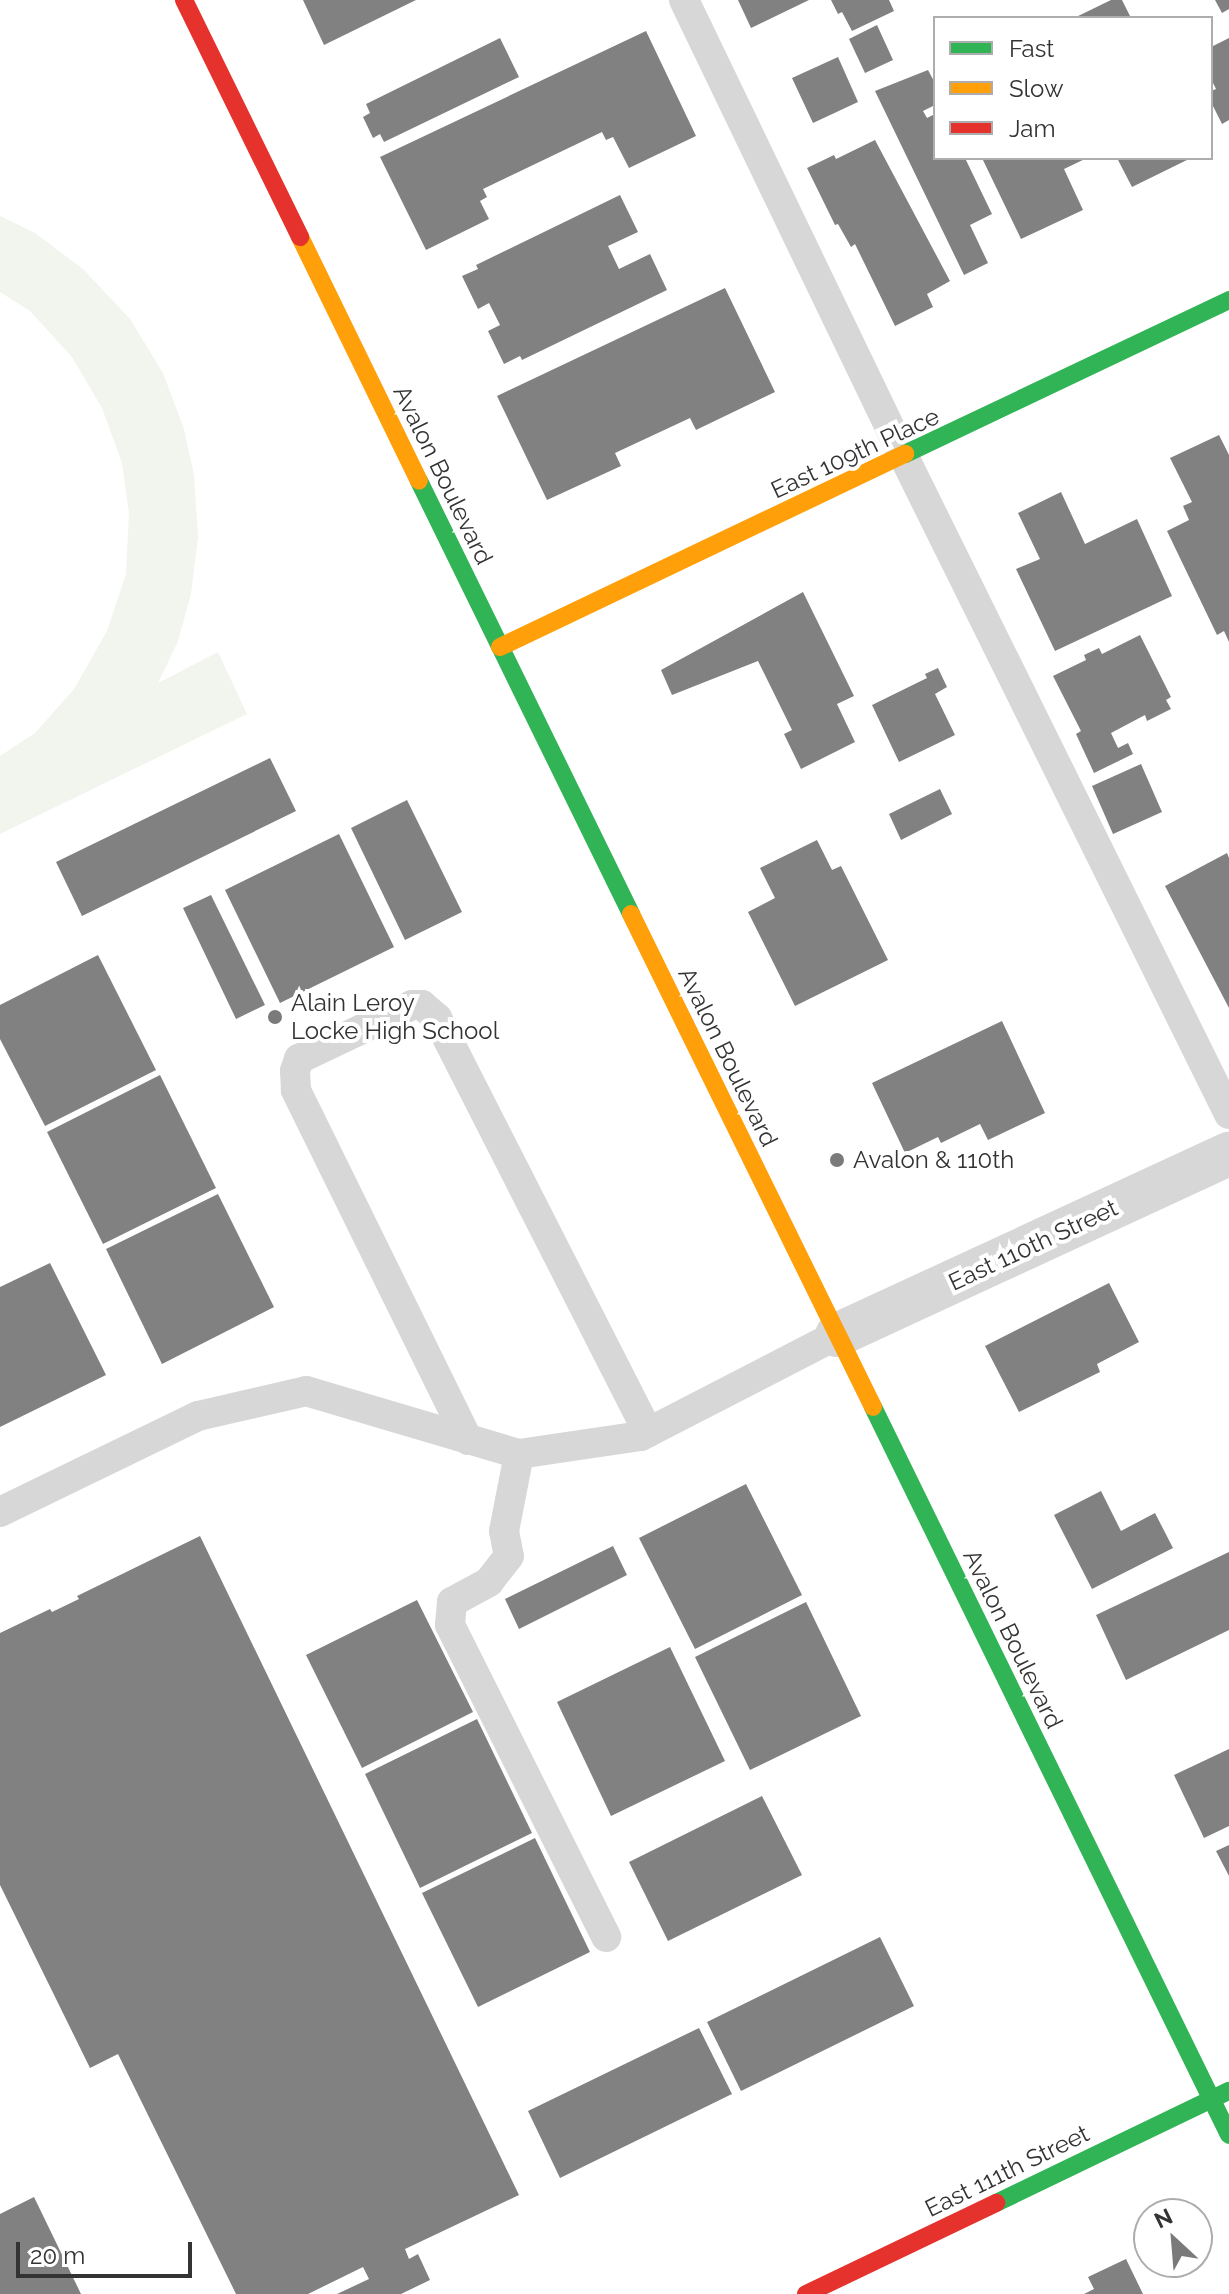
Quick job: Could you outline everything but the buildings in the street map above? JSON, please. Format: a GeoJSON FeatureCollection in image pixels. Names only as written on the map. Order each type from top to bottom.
{"type":"FeatureCollection","features":[{"type":"Feature","properties":{"kind":"main road","name":"Avalon Boulevard"},"geometry":{"type":"LineString","coordinates":[[184,0],[1229,2135]]}},
{"type":"Feature","properties":{"kind":"main road","name":"East 109th Place"},"geometry":{"type":"LineString","coordinates":[[500,647],[1229,300]]}},
{"type":"Feature","properties":{"kind":"main road","name":"East 111th Street"},"geometry":{"type":"LineString","coordinates":[[806,2294],[1229,2091]]}},
{"type":"Feature","properties":{"kind":"street","name":"East 110th Street"},"geometry":{"type":"LineString","coordinates":[[837,1335],[1229,1154]]}},
{"type":"Feature","properties":{"kind":"lane"},"geometry":{"type":"LineString","coordinates":[[684,0],[904,457],[1229,1114]]}},
{"type":"Feature","properties":{"kind":"lane"},"geometry":{"type":"LineString","coordinates":[[468,1440],[296,1090],[295,1071],[299,1059],[412,1005],[422,1005],[437,1018],[648,1432]]}},
{"type":"Feature","properties":{"kind":"lane"},"geometry":{"type":"LineString","coordinates":[[0,1512],[198,1416],[306,1391],[519,1454],[648,1432],[837,1335]]}},
{"type":"Feature","properties":{"kind":"lane"},"geometry":{"type":"LineString","coordinates":[[519,1454],[504,1531],[509,1556],[489,1582],[452,1602],[450,1625],[606,1937]]}},
{"type":"Feature","properties":{"kind":"shaded area"},"geometry":{"type":"Polygon","coordinates":[[[0,216],[35,233],[83,269],[130,319],[163,373],[184,429],[194,475],[198,537],[191,594],[178,641],[158,683],[218,652],[247,714],[0,834],[0,756],[35,733],[74,689],[107,631],[126,574],[129,513],[122,463],[102,408],[72,357],[30,311],[0,292],[0,216]]]}},
{"type":"Feature","properties":{"kind":"traffic: fast"},"geometry":{"type":"LineString","coordinates":[[905,454],[1229,300]]}},
{"type":"Feature","properties":{"kind":"traffic: fast"},"geometry":{"type":"LineString","coordinates":[[419,481],[631,914]]}},
{"type":"Feature","properties":{"kind":"traffic: fast"},"geometry":{"type":"LineString","coordinates":[[873,1407],[1229,2135]]}},
{"type":"Feature","properties":{"kind":"traffic: fast"},"geometry":{"type":"LineString","coordinates":[[996,2203],[1229,2091]]}},
{"type":"Feature","properties":{"kind":"traffic: slow"},"geometry":{"type":"LineString","coordinates":[[300,237],[419,481]]}},
{"type":"Feature","properties":{"kind":"traffic: slow"},"geometry":{"type":"LineString","coordinates":[[500,647],[905,454]]}},
{"type":"Feature","properties":{"kind":"traffic: slow"},"geometry":{"type":"LineString","coordinates":[[631,914],[873,1407]]}},
{"type":"Feature","properties":{"kind":"traffic: jam"},"geometry":{"type":"LineString","coordinates":[[184,0],[300,237]]}},
{"type":"Feature","properties":{"kind":"traffic: jam"},"geometry":{"type":"LineString","coordinates":[[806,2294],[996,2203]]}},
{"type":"Feature","properties":{"kind":"place","name":"Alain Leroy Locke High School"},"geometry":{"type":"Point","coordinates":[275,1017]}},
{"type":"Feature","properties":{"kind":"place","name":"Avalon & 110th"},"geometry":{"type":"Point","coordinates":[837,1160]}}]}
